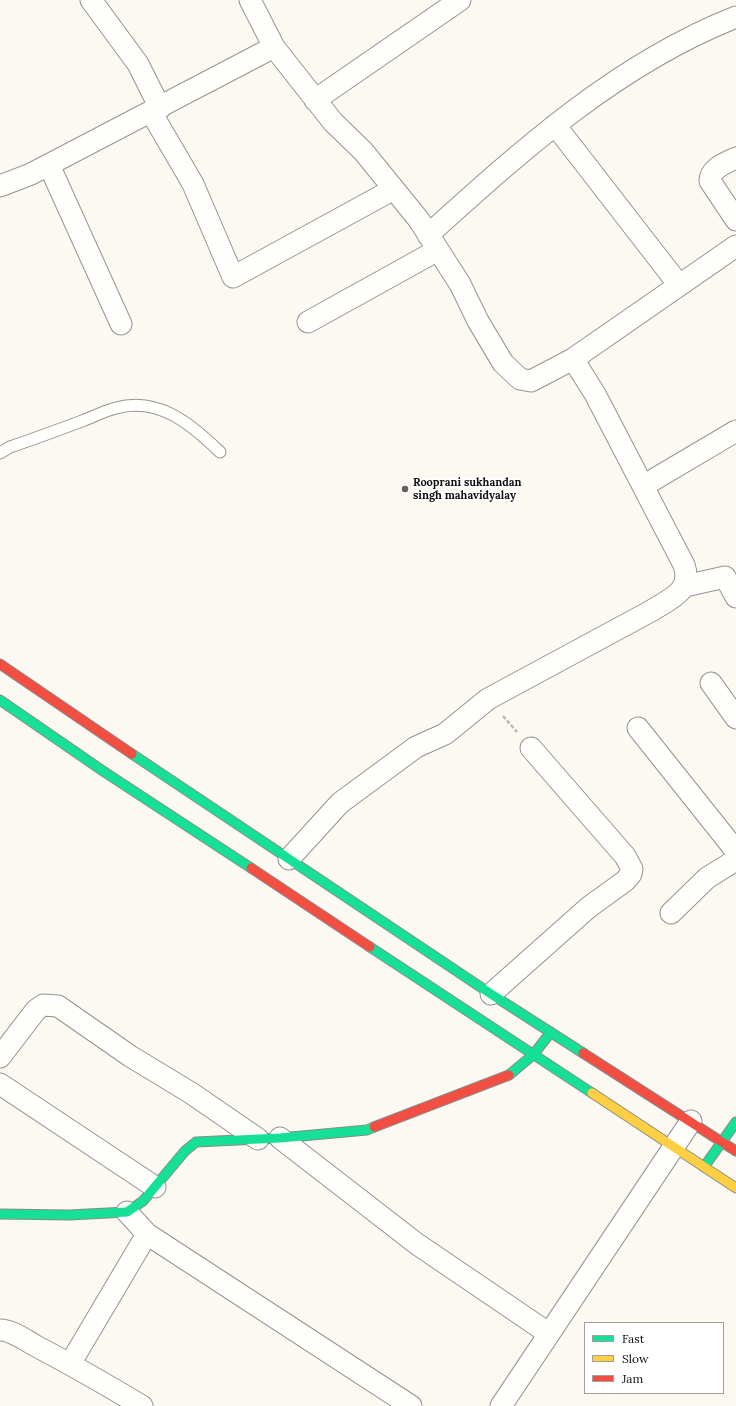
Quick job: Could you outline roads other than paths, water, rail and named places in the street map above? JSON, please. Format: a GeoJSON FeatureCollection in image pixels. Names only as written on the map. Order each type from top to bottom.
{"type":"FeatureCollection","features":[{"type":"Feature","properties":{"kind":"main road"},"geometry":{"type":"LineString","coordinates":[[0,664],[118,750],[289,859],[491,994],[736,1151]]}},
{"type":"Feature","properties":{"kind":"main road"},"geometry":{"type":"LineString","coordinates":[[0,700],[105,768],[533,1055],[736,1188]]}},
{"type":"Feature","properties":{"kind":"main road"},"geometry":{"type":"LineString","coordinates":[[0,1214],[69,1215],[127,1212],[143,1201],[185,1151],[196,1142],[280,1138],[367,1130],[510,1074],[533,1055],[551,1032]]}},
{"type":"Feature","properties":{"kind":"main road"},"geometry":{"type":"LineString","coordinates":[[704,1167],[721,1141],[736,1122]]}},
{"type":"Feature","properties":{"kind":"street"},"geometry":{"type":"LineString","coordinates":[[91,0],[138,64],[156,110],[193,184],[233,277],[394,189]]}},
{"type":"Feature","properties":{"kind":"street"},"geometry":{"type":"LineString","coordinates":[[250,0],[274,48],[333,122],[363,151],[394,189],[433,242],[460,284],[478,321],[503,363],[520,379],[531,381],[573,359],[736,246]]}},
{"type":"Feature","properties":{"kind":"street"},"geometry":{"type":"LineString","coordinates":[[315,100],[460,0]]}},
{"type":"Feature","properties":{"kind":"street"},"geometry":{"type":"LineString","coordinates":[[308,322],[433,242],[510,162],[556,124],[624,74],[680,42],[736,17]]}},
{"type":"Feature","properties":{"kind":"street"},"geometry":{"type":"LineString","coordinates":[[0,186],[32,174],[274,48]]}},
{"type":"Feature","properties":{"kind":"street"},"geometry":{"type":"LineString","coordinates":[[556,124],[679,285]]}},
{"type":"Feature","properties":{"kind":"street"},"geometry":{"type":"LineString","coordinates":[[736,158],[714,170],[710,176],[710,181],[713,188],[736,220]]}},
{"type":"Feature","properties":{"kind":"street"},"geometry":{"type":"LineString","coordinates":[[49,165],[121,324]]}},
{"type":"Feature","properties":{"kind":"street"},"geometry":{"type":"LineString","coordinates":[[289,859],[340,803],[416,747],[445,734],[488,699],[651,610],[677,595],[685,586],[687,573],[684,564],[595,394],[573,359]]}},
{"type":"Feature","properties":{"kind":"street"},"geometry":{"type":"LineString","coordinates":[[643,486],[736,431]]}},
{"type":"Feature","properties":{"kind":"street"},"geometry":{"type":"LineString","coordinates":[[685,586],[725,577],[736,597]]}},
{"type":"Feature","properties":{"kind":"street"},"geometry":{"type":"LineString","coordinates":[[711,684],[736,718]]}},
{"type":"Feature","properties":{"kind":"street"},"geometry":{"type":"LineString","coordinates":[[638,728],[736,851]]}},
{"type":"Feature","properties":{"kind":"street"},"geometry":{"type":"LineString","coordinates":[[491,994],[566,926],[625,881],[632,869],[626,856],[531,748]]}},
{"type":"Feature","properties":{"kind":"street"},"geometry":{"type":"LineString","coordinates":[[671,913],[707,878],[736,860]]}},
{"type":"Feature","properties":{"kind":"street"},"geometry":{"type":"LineString","coordinates":[[0,1057],[36,1010],[43,1005],[58,1006],[130,1056],[191,1093],[258,1139]]}},
{"type":"Feature","properties":{"kind":"street"},"geometry":{"type":"LineString","coordinates":[[0,1084],[155,1187]]}},
{"type":"Feature","properties":{"kind":"street"},"geometry":{"type":"LineString","coordinates":[[501,1406],[548,1333],[691,1122]]}},
{"type":"Feature","properties":{"kind":"street"},"geometry":{"type":"LineString","coordinates":[[280,1138],[417,1244],[548,1333]]}},
{"type":"Feature","properties":{"kind":"street"},"geometry":{"type":"LineString","coordinates":[[127,1212],[147,1234],[411,1406]]}},
{"type":"Feature","properties":{"kind":"street"},"geometry":{"type":"LineString","coordinates":[[70,1364],[147,1234]]}},
{"type":"Feature","properties":{"kind":"street"},"geometry":{"type":"LineString","coordinates":[[0,1330],[5,1330],[22,1338],[142,1406]]}},
{"type":"Feature","properties":{"kind":"lane"},"geometry":{"type":"LineString","coordinates":[[0,453],[10,447],[117,408],[141,405],[159,409],[179,418],[198,430],[220,452]]}},
{"type":"Feature","properties":{"kind":"place","name":"Rooprani sukhandan singh mahavidyalay"},"geometry":{"type":"Point","coordinates":[405,489]}}]}
